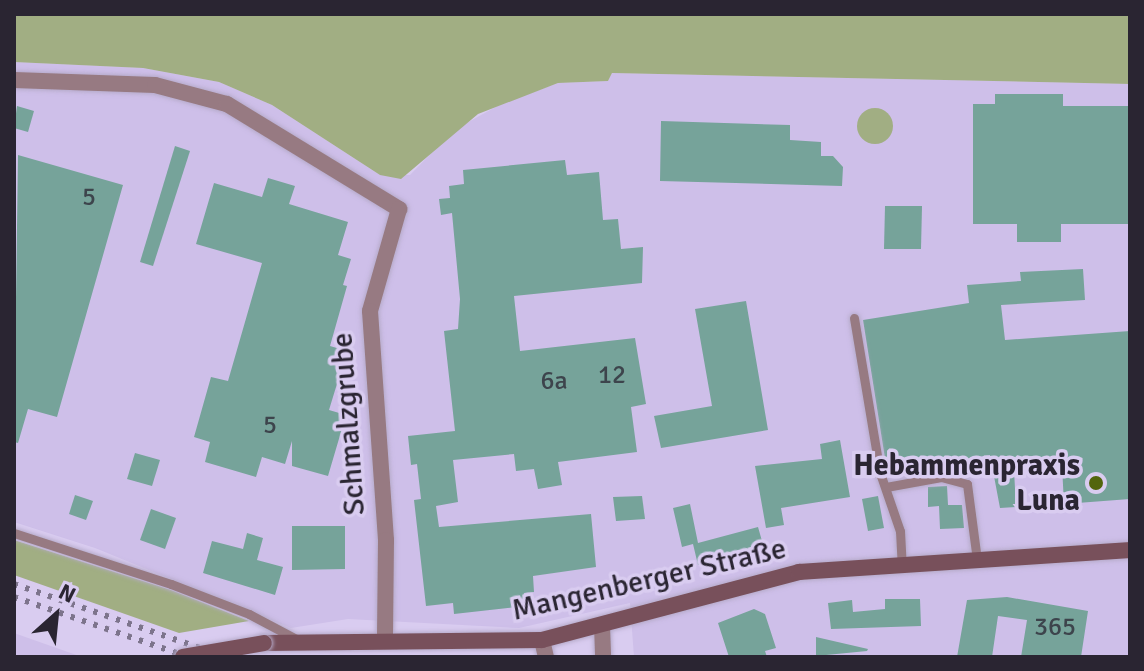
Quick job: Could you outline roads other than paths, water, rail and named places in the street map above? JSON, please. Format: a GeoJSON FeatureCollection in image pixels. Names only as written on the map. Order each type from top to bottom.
{"type":"FeatureCollection","features":[{"type":"Feature","properties":{"kind":"main road","name":"Mangenberger Straße"},"geometry":{"type":"LineString","coordinates":[[183,657],[298,640],[542,640],[754,580],[902,565],[1130,550]]}},
{"type":"Feature","properties":{"kind":"street","name":"Schmalzgrube"},"geometry":{"type":"LineString","coordinates":[[14,80],[155,85],[227,104],[399,209],[370,311],[386,554],[385,640]]}},
{"type":"Feature","properties":{"kind":"street"},"geometry":{"type":"LineString","coordinates":[[602,625],[603,657]]}},
{"type":"Feature","properties":{"kind":"street"},"geometry":{"type":"LineString","coordinates":[[542,640],[546,657]]}},
{"type":"Feature","properties":{"kind":"lane"},"geometry":{"type":"LineString","coordinates":[[854,318],[886,487],[900,531],[902,565]]}},
{"type":"Feature","properties":{"kind":"lane"},"geometry":{"type":"LineString","coordinates":[[886,487],[941,477],[967,484],[973,493],[977,560]]}},
{"type":"Feature","properties":{"kind":"lane"},"geometry":{"type":"LineString","coordinates":[[14,533],[197,594],[298,640]]}},
{"type":"Feature","properties":{"kind":"railway"},"geometry":{"type":"LineString","coordinates":[[14,584],[226,657]]}},
{"type":"Feature","properties":{"kind":"railway"},"geometry":{"type":"LineString","coordinates":[[14,597],[188,657]]}},
{"type":"Feature","properties":{"kind":"place","name":"Hebammenpraxis Luna"},"geometry":{"type":"Point","coordinates":[1096,483]}}]}
